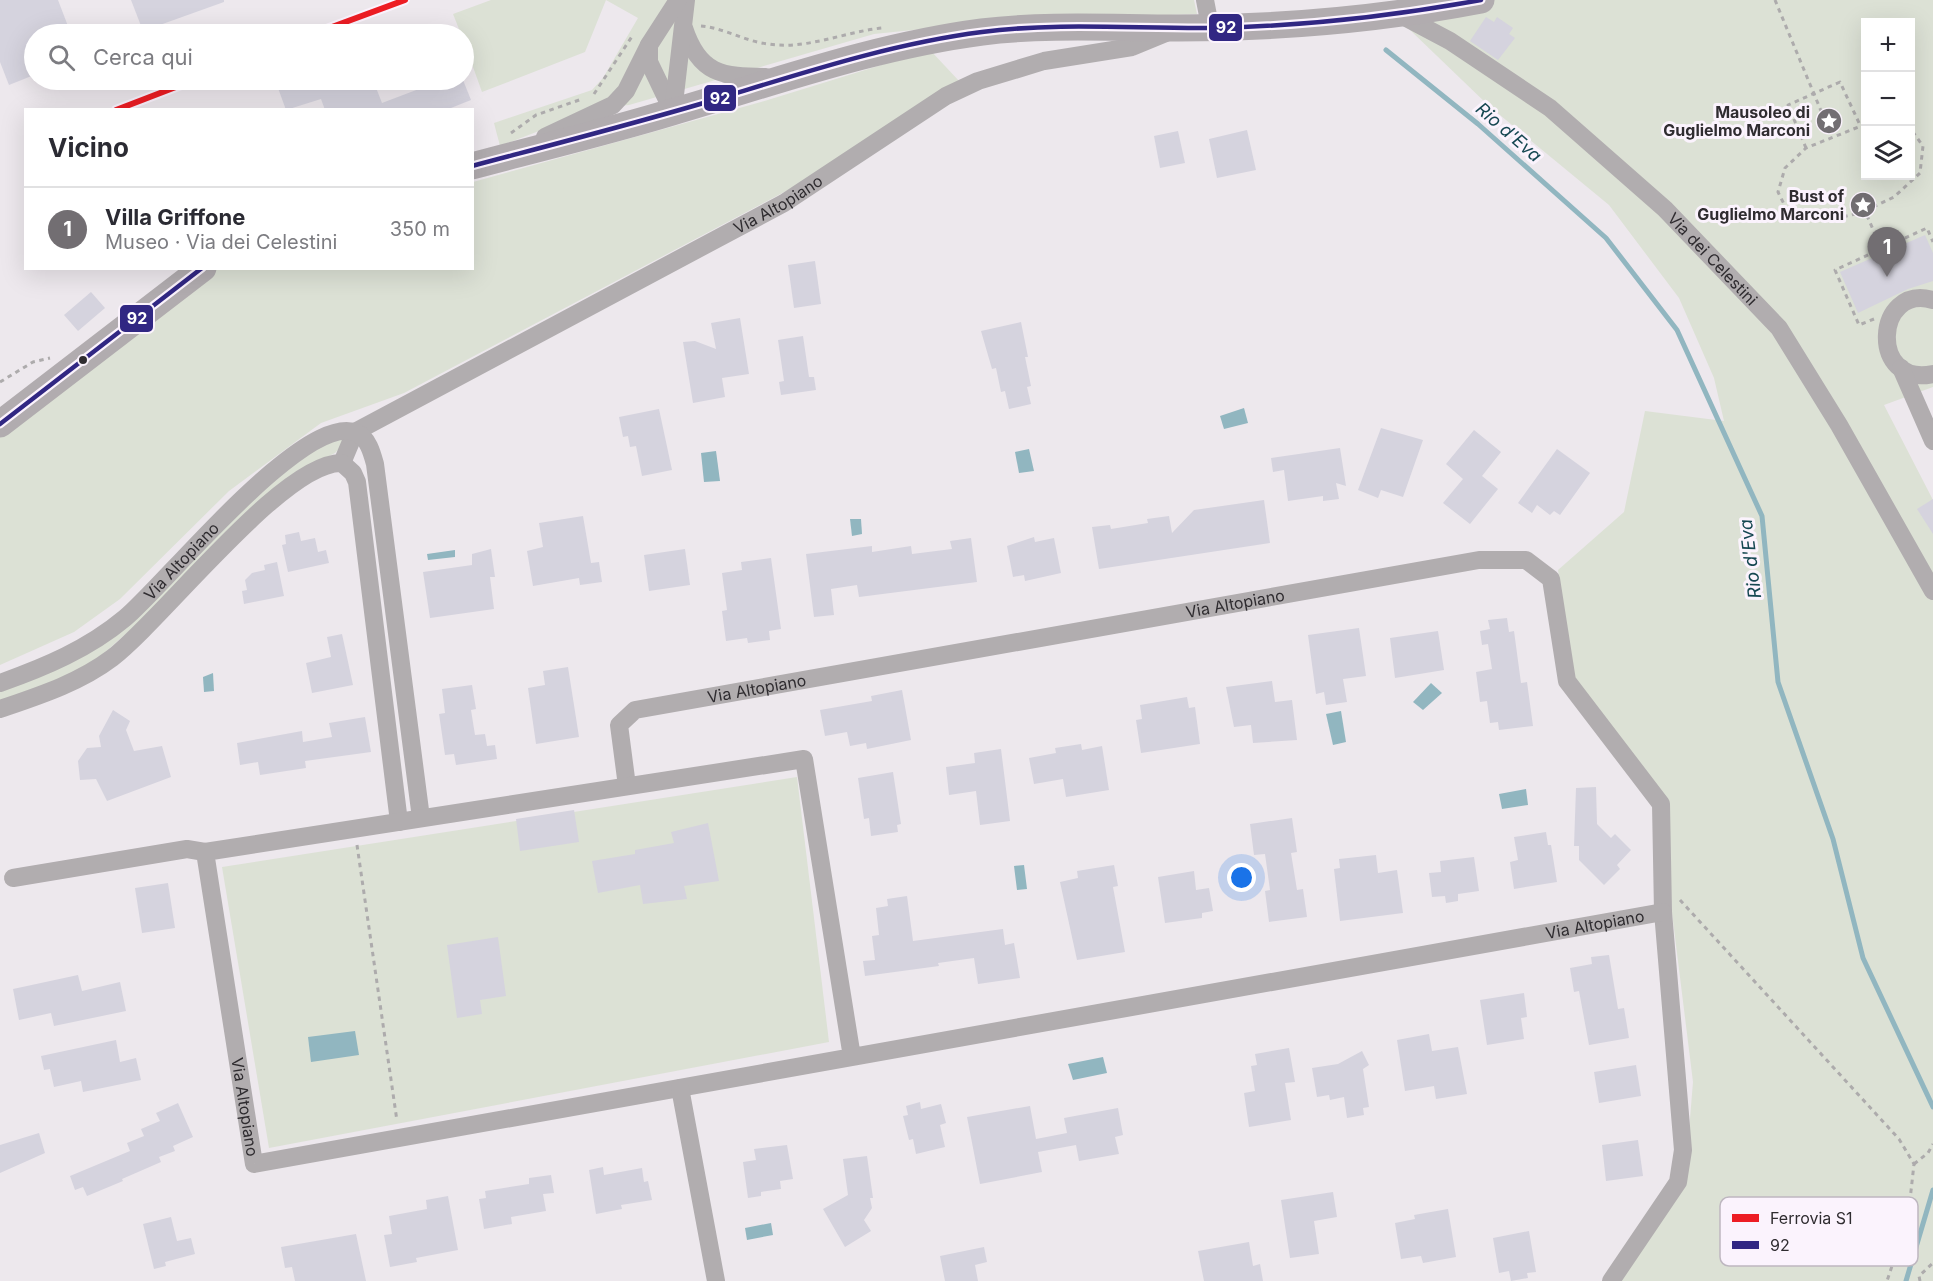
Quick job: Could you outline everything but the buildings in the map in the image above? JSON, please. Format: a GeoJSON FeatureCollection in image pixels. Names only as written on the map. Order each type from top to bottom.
{"type":"FeatureCollection","features":[{"type":"Feature","properties":{"kind":"main road"},"geometry":{"type":"LineString","coordinates":[[474,165],[514,144],[673,112],[848,58],[982,32],[1087,25],[1179,28],[1299,23],[1399,14],[1481,0]]}},
{"type":"Feature","properties":{"kind":"main road"},"geometry":{"type":"LineString","coordinates":[[0,424],[200,270]]}},
{"type":"Feature","properties":{"kind":"street"},"geometry":{"type":"LineString","coordinates":[[514,144],[548,135],[614,105],[626,92],[642,39],[678,0]]}},
{"type":"Feature","properties":{"kind":"street"},"geometry":{"type":"LineString","coordinates":[[673,112],[686,0]]}},
{"type":"Feature","properties":{"kind":"street"},"geometry":{"type":"LineString","coordinates":[[1205,0],[1210,26]]}},
{"type":"Feature","properties":{"kind":"street","name":"Via dei Celestini"},"geometry":{"type":"LineString","coordinates":[[1399,14],[1450,41],[1550,108],[1665,208],[1779,328],[1839,425],[1933,591]]}},
{"type":"Feature","properties":{"kind":"street"},"geometry":{"type":"LineString","coordinates":[[684,28],[692,50],[708,68],[723,75],[786,77]]}},
{"type":"Feature","properties":{"kind":"street","name":"Via Altopiano"},"geometry":{"type":"LineString","coordinates":[[0,682],[58,660],[92,642],[126,617],[228,510],[281,466],[324,436],[337,432],[355,432],[784,203],[946,96],[978,81],[1044,61],[1132,47],[1179,28]]}},
{"type":"Feature","properties":{"kind":"street"},"geometry":{"type":"LineString","coordinates":[[642,39],[649,62],[673,112]]}},
{"type":"Feature","properties":{"kind":"street"},"geometry":{"type":"LineString","coordinates":[[1933,300],[1916,299],[1900,307],[1888,322],[1885,334],[1886,347],[1901,368],[1933,441]]}},
{"type":"Feature","properties":{"kind":"street"},"geometry":{"type":"LineString","coordinates":[[1901,368],[1913,374],[1933,374]]}},
{"type":"Feature","properties":{"kind":"street"},"geometry":{"type":"LineString","coordinates":[[1917,405],[1923,388],[1933,380]]}},
{"type":"Feature","properties":{"kind":"street"},"geometry":{"type":"LineString","coordinates":[[399,822],[357,482],[353,473],[342,463],[355,432],[362,436],[370,448],[375,464],[421,818]]}},
{"type":"Feature","properties":{"kind":"street","name":"Via Altopiano"},"geometry":{"type":"LineString","coordinates":[[0,709],[63,686],[111,658],[147,628],[242,527],[268,504],[308,472],[326,464],[342,463]]}},
{"type":"Feature","properties":{"kind":"street","name":"Via Altopiano"},"geometry":{"type":"LineString","coordinates":[[627,786],[619,725],[635,710],[1467,562],[1526,560],[1551,579],[1567,681],[1661,804],[1663,912],[1683,1150],[1678,1182],[1611,1281]]}},
{"type":"Feature","properties":{"kind":"street"},"geometry":{"type":"LineString","coordinates":[[13,878],[187,849],[205,852],[804,759],[852,1057]]}},
{"type":"Feature","properties":{"kind":"street","name":"Via Altopiano"},"geometry":{"type":"LineString","coordinates":[[205,852],[254,1164],[1663,912]]}},
{"type":"Feature","properties":{"kind":"street"},"geometry":{"type":"LineString","coordinates":[[680,1088],[716,1281]]}},
{"type":"Feature","properties":{"kind":"path"},"geometry":{"type":"LineString","coordinates":[[1775,0],[1824,117]]}},
{"type":"Feature","properties":{"kind":"path"},"geometry":{"type":"LineString","coordinates":[[514,144],[536,114],[595,94],[642,39]]}},
{"type":"Feature","properties":{"kind":"path"},"geometry":{"type":"LineString","coordinates":[[1806,148],[1788,105],[1840,82],[1860,125],[1806,148],[1785,168],[1778,192],[1789,214],[1813,220],[1832,219],[1865,211],[1894,197],[1912,180]]}},
{"type":"Feature","properties":{"kind":"path"},"geometry":{"type":"LineString","coordinates":[[1915,134],[1923,146],[1920,172],[1915,177]]}},
{"type":"Feature","properties":{"kind":"path"},"geometry":{"type":"LineString","coordinates":[[1865,211],[1882,250]]}},
{"type":"Feature","properties":{"kind":"path"},"geometry":{"type":"LineString","coordinates":[[1900,307],[1859,325],[1835,270],[1928,228],[1933,242]]}},
{"type":"Feature","properties":{"kind":"path"},"geometry":{"type":"LineString","coordinates":[[355,829],[399,1138]]}},
{"type":"Feature","properties":{"kind":"path"},"geometry":{"type":"LineString","coordinates":[[1663,881],[1899,1139],[1914,1164],[1910,1197]]}},
{"type":"Feature","properties":{"kind":"path"},"geometry":{"type":"LineString","coordinates":[[1914,1164],[1928,1153],[1933,1144]]}},
{"type":"Feature","properties":{"kind":"path"},"geometry":{"type":"LineString","coordinates":[[1920,1281],[1919,1276],[1933,1263]]}},
{"type":"Feature","properties":{"kind":"path"},"geometry":{"type":"LineString","coordinates":[[1887,1281],[1892,1266]]}},
{"type":"Feature","properties":{"kind":"shaded area"},"geometry":{"type":"Polygon","coordinates":[[[491,0],[606,0],[585,52],[482,92],[474,70],[474,24],[457,24],[453,14],[491,0]]]}},
{"type":"Feature","properties":{"kind":"shaded area"},"geometry":{"type":"Polygon","coordinates":[[[606,0],[1194,0],[1197,14],[1001,21],[874,34],[629,105],[598,108],[500,146],[494,123],[592,90],[603,78],[638,18],[606,0]]]}},
{"type":"Feature","properties":{"kind":"shaded area"},"geometry":{"type":"Polygon","coordinates":[[[1486,0],[1933,0],[1933,387],[1884,405],[1933,500],[1933,1281],[1619,1281],[1685,1179],[1693,1082],[1657,792],[1576,693],[1558,570],[1624,512],[1645,411],[1724,421],[1714,378],[1679,298],[1609,205],[1489,106],[1410,30],[1486,0]]]}},
{"type":"Feature","properties":{"kind":"shaded area"},"geometry":{"type":"Polygon","coordinates":[[[930,50],[960,82],[862,151],[404,393],[321,423],[229,491],[120,599],[74,632],[0,665],[0,422],[198,270],[474,270],[474,182],[761,102],[930,50]]]}},
{"type":"Feature","properties":{"kind":"shaded area"},"geometry":{"type":"Polygon","coordinates":[[[343,439],[343,445],[335,453],[300,471],[164,600],[94,662],[56,682],[0,702],[0,688],[71,659],[278,472],[325,443],[343,439]]]}},
{"type":"Feature","properties":{"kind":"shaded area"},"geometry":{"type":"Polygon","coordinates":[[[797,777],[829,1042],[269,1148],[222,867],[797,777]]]}},
{"type":"Feature","properties":{"kind":"water"},"geometry":{"type":"Polygon","coordinates":[[[1244,408],[1248,423],[1224,429],[1220,416],[1244,408]]]}},
{"type":"Feature","properties":{"kind":"water"},"geometry":{"type":"Polygon","coordinates":[[[1029,449],[1034,471],[1019,473],[1015,452],[1029,449]]]}},
{"type":"Feature","properties":{"kind":"water"},"geometry":{"type":"Polygon","coordinates":[[[716,451],[720,481],[704,482],[701,453],[716,451]]]}},
{"type":"Feature","properties":{"kind":"water"},"geometry":{"type":"Polygon","coordinates":[[[850,519],[861,519],[862,534],[852,536],[850,519]]]}},
{"type":"Feature","properties":{"kind":"water"},"geometry":{"type":"Polygon","coordinates":[[[455,550],[455,557],[428,560],[427,554],[455,550]]]}},
{"type":"Feature","properties":{"kind":"water"},"geometry":{"type":"Polygon","coordinates":[[[213,673],[214,691],[204,692],[203,677],[213,673]]]}},
{"type":"Feature","properties":{"kind":"water"},"geometry":{"type":"Polygon","coordinates":[[[1431,683],[1442,693],[1423,710],[1413,702],[1431,683]]]}},
{"type":"Feature","properties":{"kind":"water"},"geometry":{"type":"Polygon","coordinates":[[[1341,711],[1346,742],[1333,745],[1326,714],[1341,711]]]}},
{"type":"Feature","properties":{"kind":"water"},"geometry":{"type":"Polygon","coordinates":[[[1526,789],[1528,805],[1502,809],[1499,794],[1526,789]]]}},
{"type":"Feature","properties":{"kind":"water"},"geometry":{"type":"Polygon","coordinates":[[[1024,865],[1027,889],[1017,890],[1014,866],[1024,865]]]}},
{"type":"Feature","properties":{"kind":"water"},"geometry":{"type":"Polygon","coordinates":[[[355,1031],[359,1055],[311,1062],[308,1037],[355,1031]]]}},
{"type":"Feature","properties":{"kind":"water"},"geometry":{"type":"Polygon","coordinates":[[[1103,1057],[1107,1073],[1073,1080],[1068,1064],[1103,1057]]]}},
{"type":"Feature","properties":{"kind":"water"},"geometry":{"type":"Polygon","coordinates":[[[771,1223],[773,1235],[747,1240],[745,1228],[771,1223]]]}},
{"type":"Feature","properties":{"kind":"waterway","name":"Rio d'Eva"},"geometry":{"type":"LineString","coordinates":[[1386,50],[1478,124],[1606,238],[1677,330],[1762,516],[1778,682],[1833,839],[1863,958],[1933,1107]]}},
{"type":"Feature","properties":{"kind":"waterway","name":"Rio d'Eva"},"geometry":{"type":"LineString","coordinates":[[1918,1241],[1933,1190]]}},
{"type":"Feature","properties":{"kind":"waterway","name":"Rio d'Eva"},"geometry":{"type":"LineString","coordinates":[[1906,1281],[1910,1266]]}},
{"type":"Feature","properties":{"kind":"rail line","name":"S1"},"geometry":{"type":"LineString","coordinates":[[340,24],[405,0]]}},
{"type":"Feature","properties":{"kind":"rail line","name":"S1"},"geometry":{"type":"LineString","coordinates":[[121,108],[168,90]]}},
{"type":"Feature","properties":{"kind":"transit line","name":"92"},"geometry":{"type":"LineString","coordinates":[[474,165],[648,119],[843,61],[947,37],[1040,27],[1214,28],[1281,25],[1415,11],[1481,0]]}},
{"type":"Feature","properties":{"kind":"transit line","name":"92"},"geometry":{"type":"LineString","coordinates":[[0,424],[199,270]]}},
{"type":"Feature","properties":{"kind":"place","name":"Mausoleo di Guglielmo Marconi"},"geometry":{"type":"Point","coordinates":[1829,121]}},
{"type":"Feature","properties":{"kind":"place","name":"Bust of Guglielmo Marconi"},"geometry":{"type":"Point","coordinates":[1863,205]}},
{"type":"Feature","properties":{"kind":"place","name":"Villa Griffone"},"geometry":{"type":"Point","coordinates":[1887,277]}}]}
